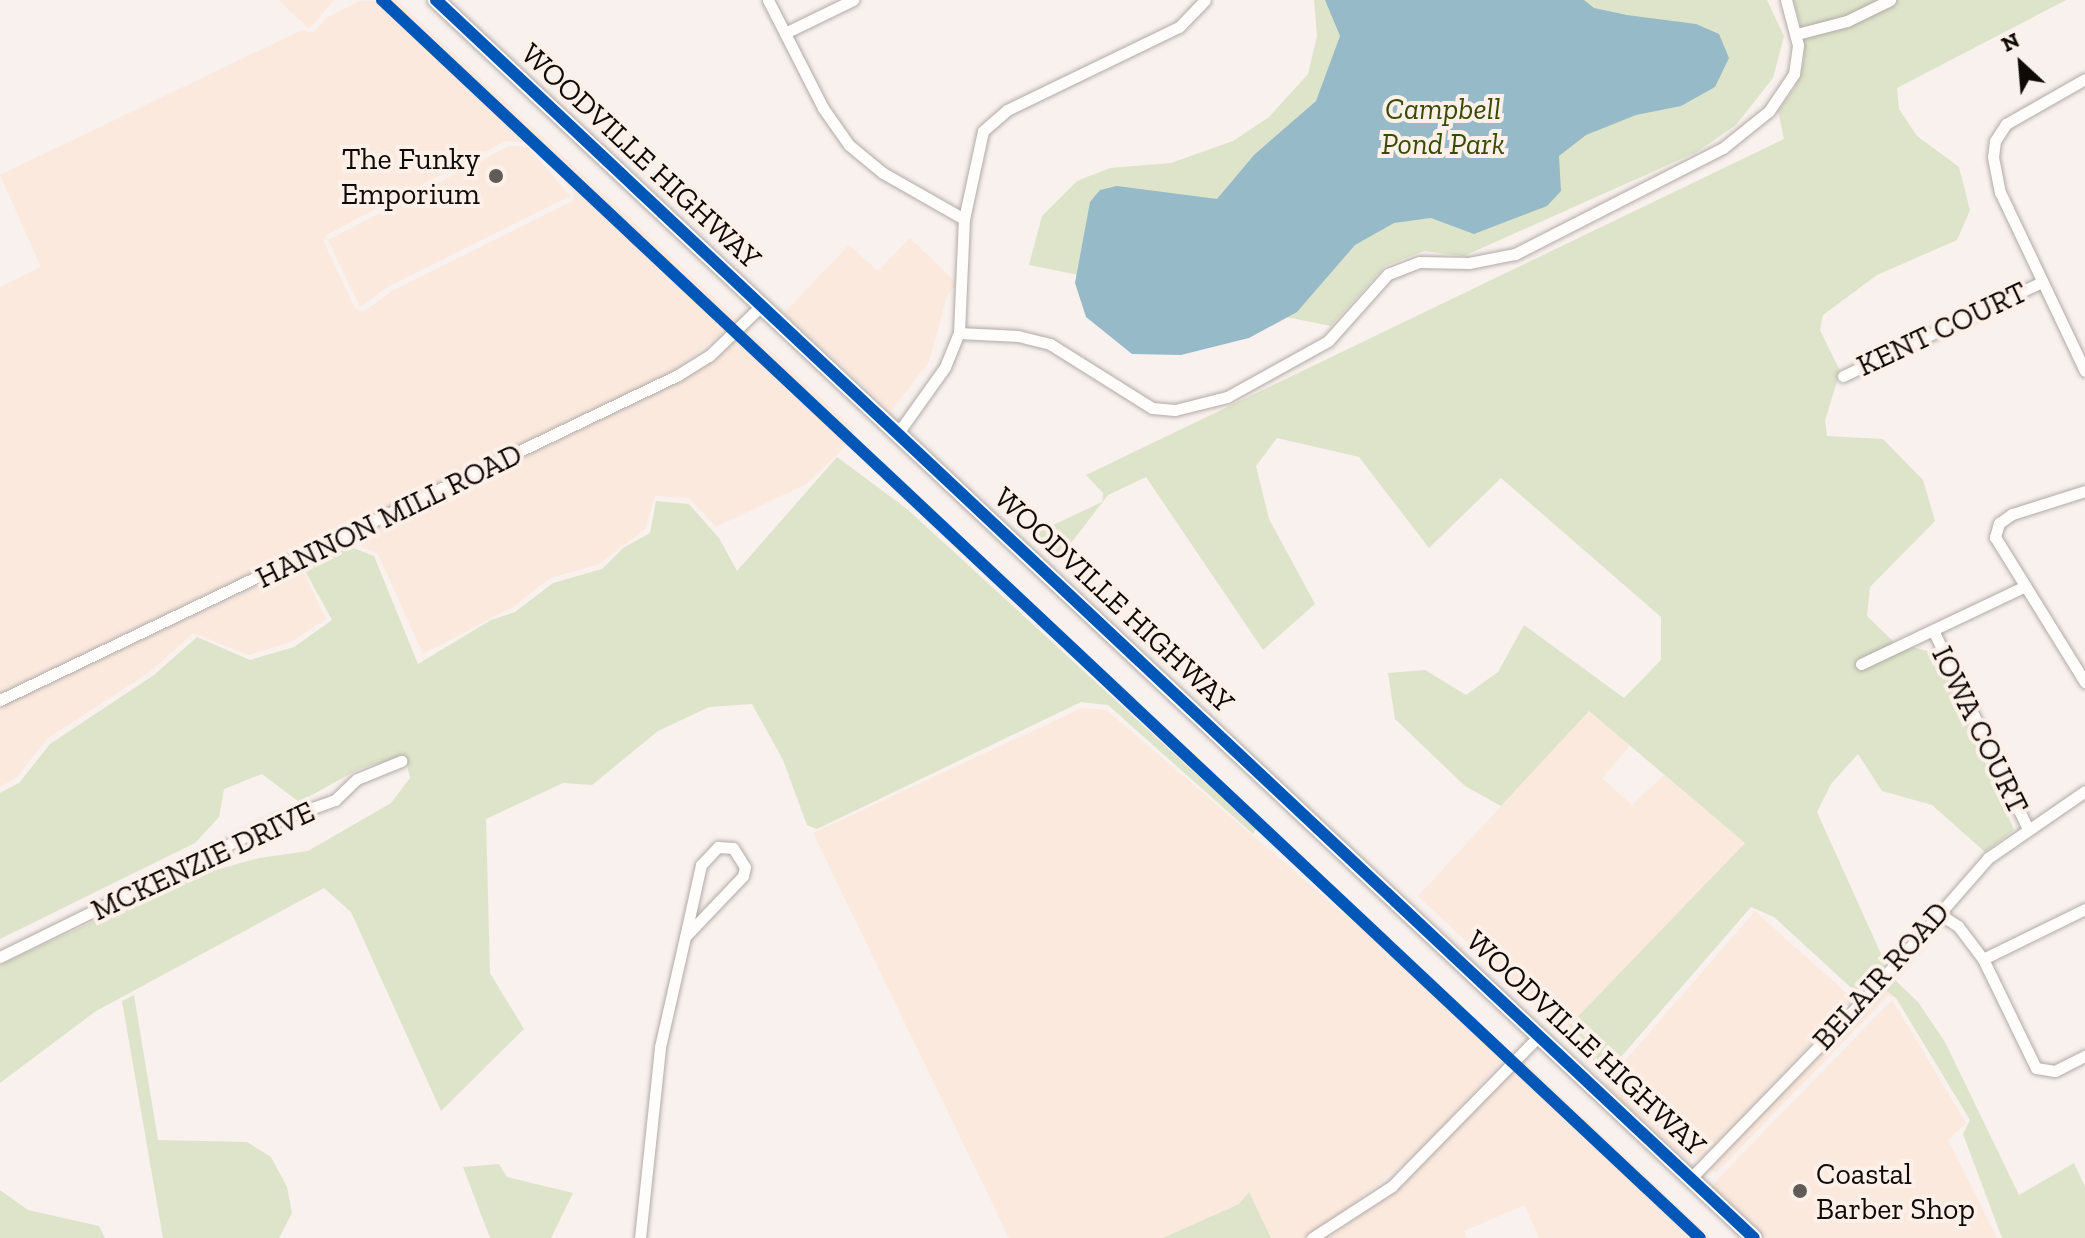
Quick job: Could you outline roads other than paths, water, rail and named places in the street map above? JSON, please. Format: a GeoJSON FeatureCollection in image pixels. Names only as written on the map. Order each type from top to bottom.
{"type":"FeatureCollection","features":[{"type":"Feature","properties":{"kind":"main road","name":"WOODVILLE HIGHWAY"},"geometry":{"type":"LineString","coordinates":[[436,0],[1754,1238]]}},
{"type":"Feature","properties":{"kind":"street"},"geometry":{"type":"LineString","coordinates":[[768,0],[823,108],[849,145],[883,173],[964,219]]}},
{"type":"Feature","properties":{"kind":"street"},"geometry":{"type":"LineString","coordinates":[[785,33],[853,0]]}},
{"type":"Feature","properties":{"kind":"street"},"geometry":{"type":"LineString","coordinates":[[898,433],[945,367],[959,333],[964,219],[976,150],[990,123],[1007,110],[1160,38],[1193,15],[1205,0]]}},
{"type":"Feature","properties":{"kind":"street"},"geometry":{"type":"LineString","coordinates":[[959,333],[1018,336],[1050,344],[1152,408],[1203,406],[1308,356],[1396,270],[1419,262],[1469,263],[1515,254],[1723,148],[1769,111],[1789,85],[1798,60],[1797,34],[1786,0]]}},
{"type":"Feature","properties":{"kind":"street"},"geometry":{"type":"LineString","coordinates":[[1797,34],[1847,21],[1890,0]]}},
{"type":"Feature","properties":{"kind":"street"},"geometry":{"type":"LineString","coordinates":[[2085,79],[2018,114],[1995,141],[2000,192],[2042,282],[2082,356],[2085,371]]}},
{"type":"Feature","properties":{"kind":"street","name":"KENT COURT"},"geometry":{"type":"LineString","coordinates":[[1843,376],[2042,282]]}},
{"type":"Feature","properties":{"kind":"street","name":"HANNON MILL ROAD"},"geometry":{"type":"LineString","coordinates":[[0,700],[678,375],[709,356],[762,305]]}},
{"type":"Feature","properties":{"kind":"street"},"geometry":{"type":"LineString","coordinates":[[2085,491],[1999,523],[1996,544],[2085,682]]}},
{"type":"Feature","properties":{"kind":"street"},"geometry":{"type":"LineString","coordinates":[[1861,664],[2025,586]]}},
{"type":"Feature","properties":{"kind":"street","name":"IOWA COURT"},"geometry":{"type":"LineString","coordinates":[[1933,630],[2028,829]]}},
{"type":"Feature","properties":{"kind":"street","name":"MCKENZIE DRIVE"},"geometry":{"type":"LineString","coordinates":[[0,957],[276,821],[335,800],[357,779],[401,761]]}},
{"type":"Feature","properties":{"kind":"street","name":"BELAIR ROAD"},"geometry":{"type":"LineString","coordinates":[[1691,1178],[1870,993],[1988,858],[2085,791]]}},
{"type":"Feature","properties":{"kind":"street"},"geometry":{"type":"LineString","coordinates":[[640,1238],[660,1047],[685,937],[706,853],[733,848],[745,867],[743,876],[685,937]]}},
{"type":"Feature","properties":{"kind":"street"},"geometry":{"type":"LineString","coordinates":[[1983,959],[2085,909]]}},
{"type":"Feature","properties":{"kind":"street"},"geometry":{"type":"LineString","coordinates":[[1938,913],[1958,926],[1983,959],[2036,1068],[2055,1071],[2085,1056]]}},
{"type":"Feature","properties":{"kind":"street"},"geometry":{"type":"LineString","coordinates":[[1312,1238],[1392,1186],[1540,1035]]}},
{"type":"Feature","properties":{"kind":"water","name":"Campbell Pond Park"},"geometry":{"type":"Polygon","coordinates":[[[1325,0],[1584,0],[1594,8],[1696,24],[1719,34],[1729,58],[1715,87],[1681,106],[1636,115],[1586,135],[1559,156],[1561,191],[1547,206],[1474,234],[1431,218],[1394,223],[1355,245],[1297,312],[1249,338],[1181,355],[1132,354],[1086,317],[1075,283],[1090,202],[1100,190],[1117,186],[1217,199],[1254,155],[1316,101],[1340,36],[1325,0]]]}},
{"type":"Feature","properties":{"kind":"place","name":"The Funky Emporium"},"geometry":{"type":"Point","coordinates":[496,176]}},
{"type":"Feature","properties":{"kind":"place","name":"Coastal Barber Shop"},"geometry":{"type":"Point","coordinates":[1800,1191]}}]}
